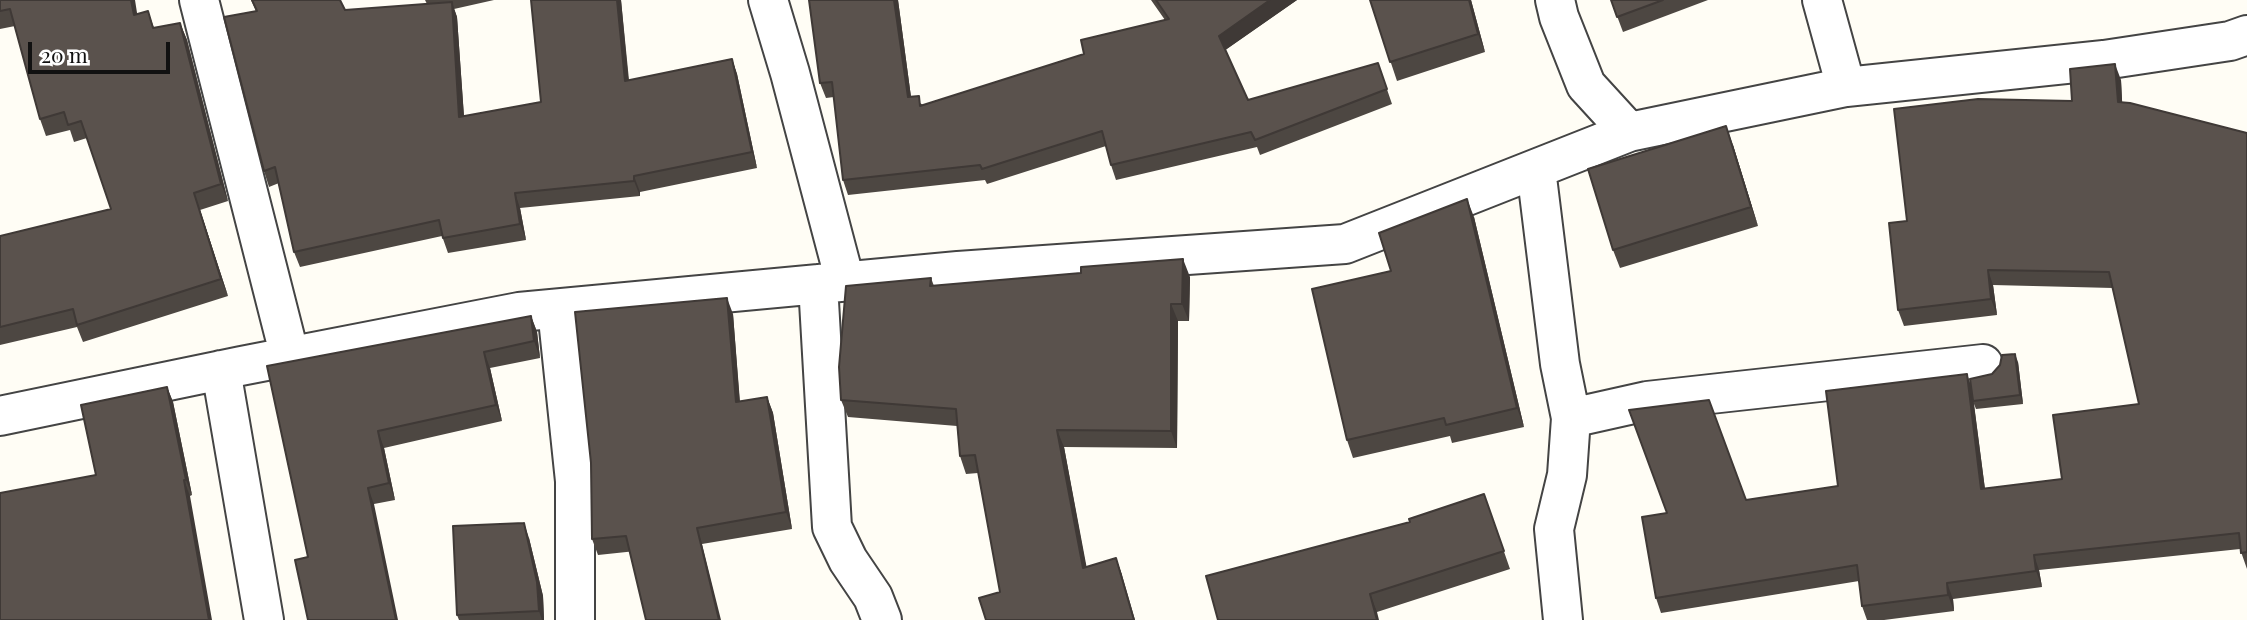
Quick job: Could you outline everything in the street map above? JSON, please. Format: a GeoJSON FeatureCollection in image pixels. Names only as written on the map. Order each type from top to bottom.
{"type":"FeatureCollection","features":[{"type":"Feature","properties":{"kind":"street"},"geometry":{"type":"LineString","coordinates":[[199,0],[290,357]]}},
{"type":"Feature","properties":{"kind":"street"},"geometry":{"type":"LineString","coordinates":[[768,0],[790,73],[831,283],[832,527],[848,560],[873,597],[882,620]]}},
{"type":"Feature","properties":{"kind":"street"},"geometry":{"type":"LineString","coordinates":[[1555,0],[1586,85],[1629,132]]}},
{"type":"Feature","properties":{"kind":"street"},"geometry":{"type":"LineString","coordinates":[[1822,0],[1846,87]]}},
{"type":"Feature","properties":{"kind":"street"},"geometry":{"type":"LineString","coordinates":[[0,416],[519,312],[958,271],[1345,244],[1629,132],[1846,87],[2104,60],[2230,41],[2247,35]]}},
{"type":"Feature","properties":{"kind":"street"},"geometry":{"type":"LineString","coordinates":[[1536,169],[1560,364],[1571,418],[1567,475],[1553,529],[1563,620]]}},
{"type":"Feature","properties":{"kind":"street"},"geometry":{"type":"LineString","coordinates":[[556,309],[575,481],[575,620]]}},
{"type":"Feature","properties":{"kind":"street"},"geometry":{"type":"LineString","coordinates":[[1571,418],[1647,401],[1983,364]]}},
{"type":"Feature","properties":{"kind":"street"},"geometry":{"type":"LineString","coordinates":[[221,370],[264,620]]}},
{"type":"Feature","properties":{"kind":"building"},"geometry":{"type":"Polygon","coordinates":[[[0,0],[131,0],[134,15],[148,11],[153,28],[180,23],[221,184],[194,193],[221,279],[77,325],[73,309],[0,327],[0,236],[111,209],[81,121],[68,125],[64,112],[40,119],[10,9],[0,11],[0,0]]]}},
{"type":"Feature","properties":{"kind":"building"},"geometry":{"type":"Polygon","coordinates":[[[252,0],[340,0],[345,10],[452,2],[459,117],[541,102],[531,0],[617,0],[625,81],[732,59],[752,152],[634,176],[634,181],[515,193],[520,224],[443,238],[439,220],[294,252],[275,167],[264,171],[224,17],[257,11],[252,0]]]}},
{"type":"Feature","properties":{"kind":"building"},"geometry":{"type":"Polygon","coordinates":[[[809,0],[894,0],[908,97],[919,96],[920,106],[1084,54],[1081,40],[1169,19],[1156,0],[1270,0],[1219,36],[1248,100],[1378,63],[1387,89],[1255,140],[1251,132],[1111,165],[1102,131],[982,169],[980,165],[843,180],[832,82],[820,83],[809,0]]]}},
{"type":"Feature","properties":{"kind":"building"},"geometry":{"type":"Polygon","coordinates":[[[1370,0],[1469,0],[1478,34],[1390,62],[1370,0]]]}},
{"type":"Feature","properties":{"kind":"building"},"geometry":{"type":"Polygon","coordinates":[[[1611,0],[1663,0],[1617,17],[1611,0]]]}},
{"type":"Feature","properties":{"kind":"building"},"geometry":{"type":"Polygon","coordinates":[[[2115,64],[2118,102],[2247,133],[2247,552],[2241,553],[2239,533],[2034,555],[2036,571],[1947,583],[1948,595],[1862,606],[1857,565],[1656,598],[1642,517],[1667,513],[1629,410],[1709,400],[1746,500],[1838,486],[1826,391],[1967,374],[1981,489],[2062,479],[2053,415],[2139,404],[2109,272],[1988,270],[1991,299],[1898,310],[1889,223],[1907,221],[1894,109],[1978,99],[2072,101],[2070,69],[2115,64]]]}},
{"type":"Feature","properties":{"kind":"building"},"geometry":{"type":"Polygon","coordinates":[[[1726,126],[1751,207],[1613,250],[1588,169],[1726,126]]]}},
{"type":"Feature","properties":{"kind":"building"},"geometry":{"type":"Polygon","coordinates":[[[1467,199],[1517,408],[1446,425],[1444,418],[1347,440],[1312,289],[1391,271],[1379,233],[1467,199]]]}},
{"type":"Feature","properties":{"kind":"building"},"geometry":{"type":"Polygon","coordinates":[[[1183,259],[1182,304],[1171,304],[1171,431],[1057,430],[1083,568],[1116,558],[1134,620],[986,620],[979,598],[1000,592],[975,455],[960,456],[956,409],[841,400],[839,367],[846,286],[931,278],[930,286],[1081,273],[1081,267],[1183,259]]]}},
{"type":"Feature","properties":{"kind":"building"},"geometry":{"type":"Polygon","coordinates":[[[727,298],[736,402],[767,397],[786,512],[697,528],[719,620],[646,620],[626,536],[592,539],[591,463],[575,312],[727,298]]]}},
{"type":"Feature","properties":{"kind":"building"},"geometry":{"type":"Polygon","coordinates":[[[531,316],[534,341],[484,352],[496,405],[378,431],[389,483],[368,488],[396,620],[308,620],[295,560],[308,557],[267,366],[531,316]]]}},
{"type":"Feature","properties":{"kind":"building"},"geometry":{"type":"Polygon","coordinates":[[[2015,354],[2020,395],[1973,401],[1970,379],[1992,374],[2000,365],[2002,355],[2015,354]]]}},
{"type":"Feature","properties":{"kind":"building"},"geometry":{"type":"Polygon","coordinates":[[[167,387],[186,480],[209,620],[0,620],[0,493],[96,475],[81,405],[167,387]]]}},
{"type":"Feature","properties":{"kind":"building"},"geometry":{"type":"Polygon","coordinates":[[[1484,494],[1504,551],[1370,594],[1377,620],[1218,620],[1206,576],[1410,522],[1409,519],[1484,494]]]}},
{"type":"Feature","properties":{"kind":"building"},"geometry":{"type":"Polygon","coordinates":[[[524,523],[537,582],[539,611],[457,615],[453,526],[524,523]]]}}]}
